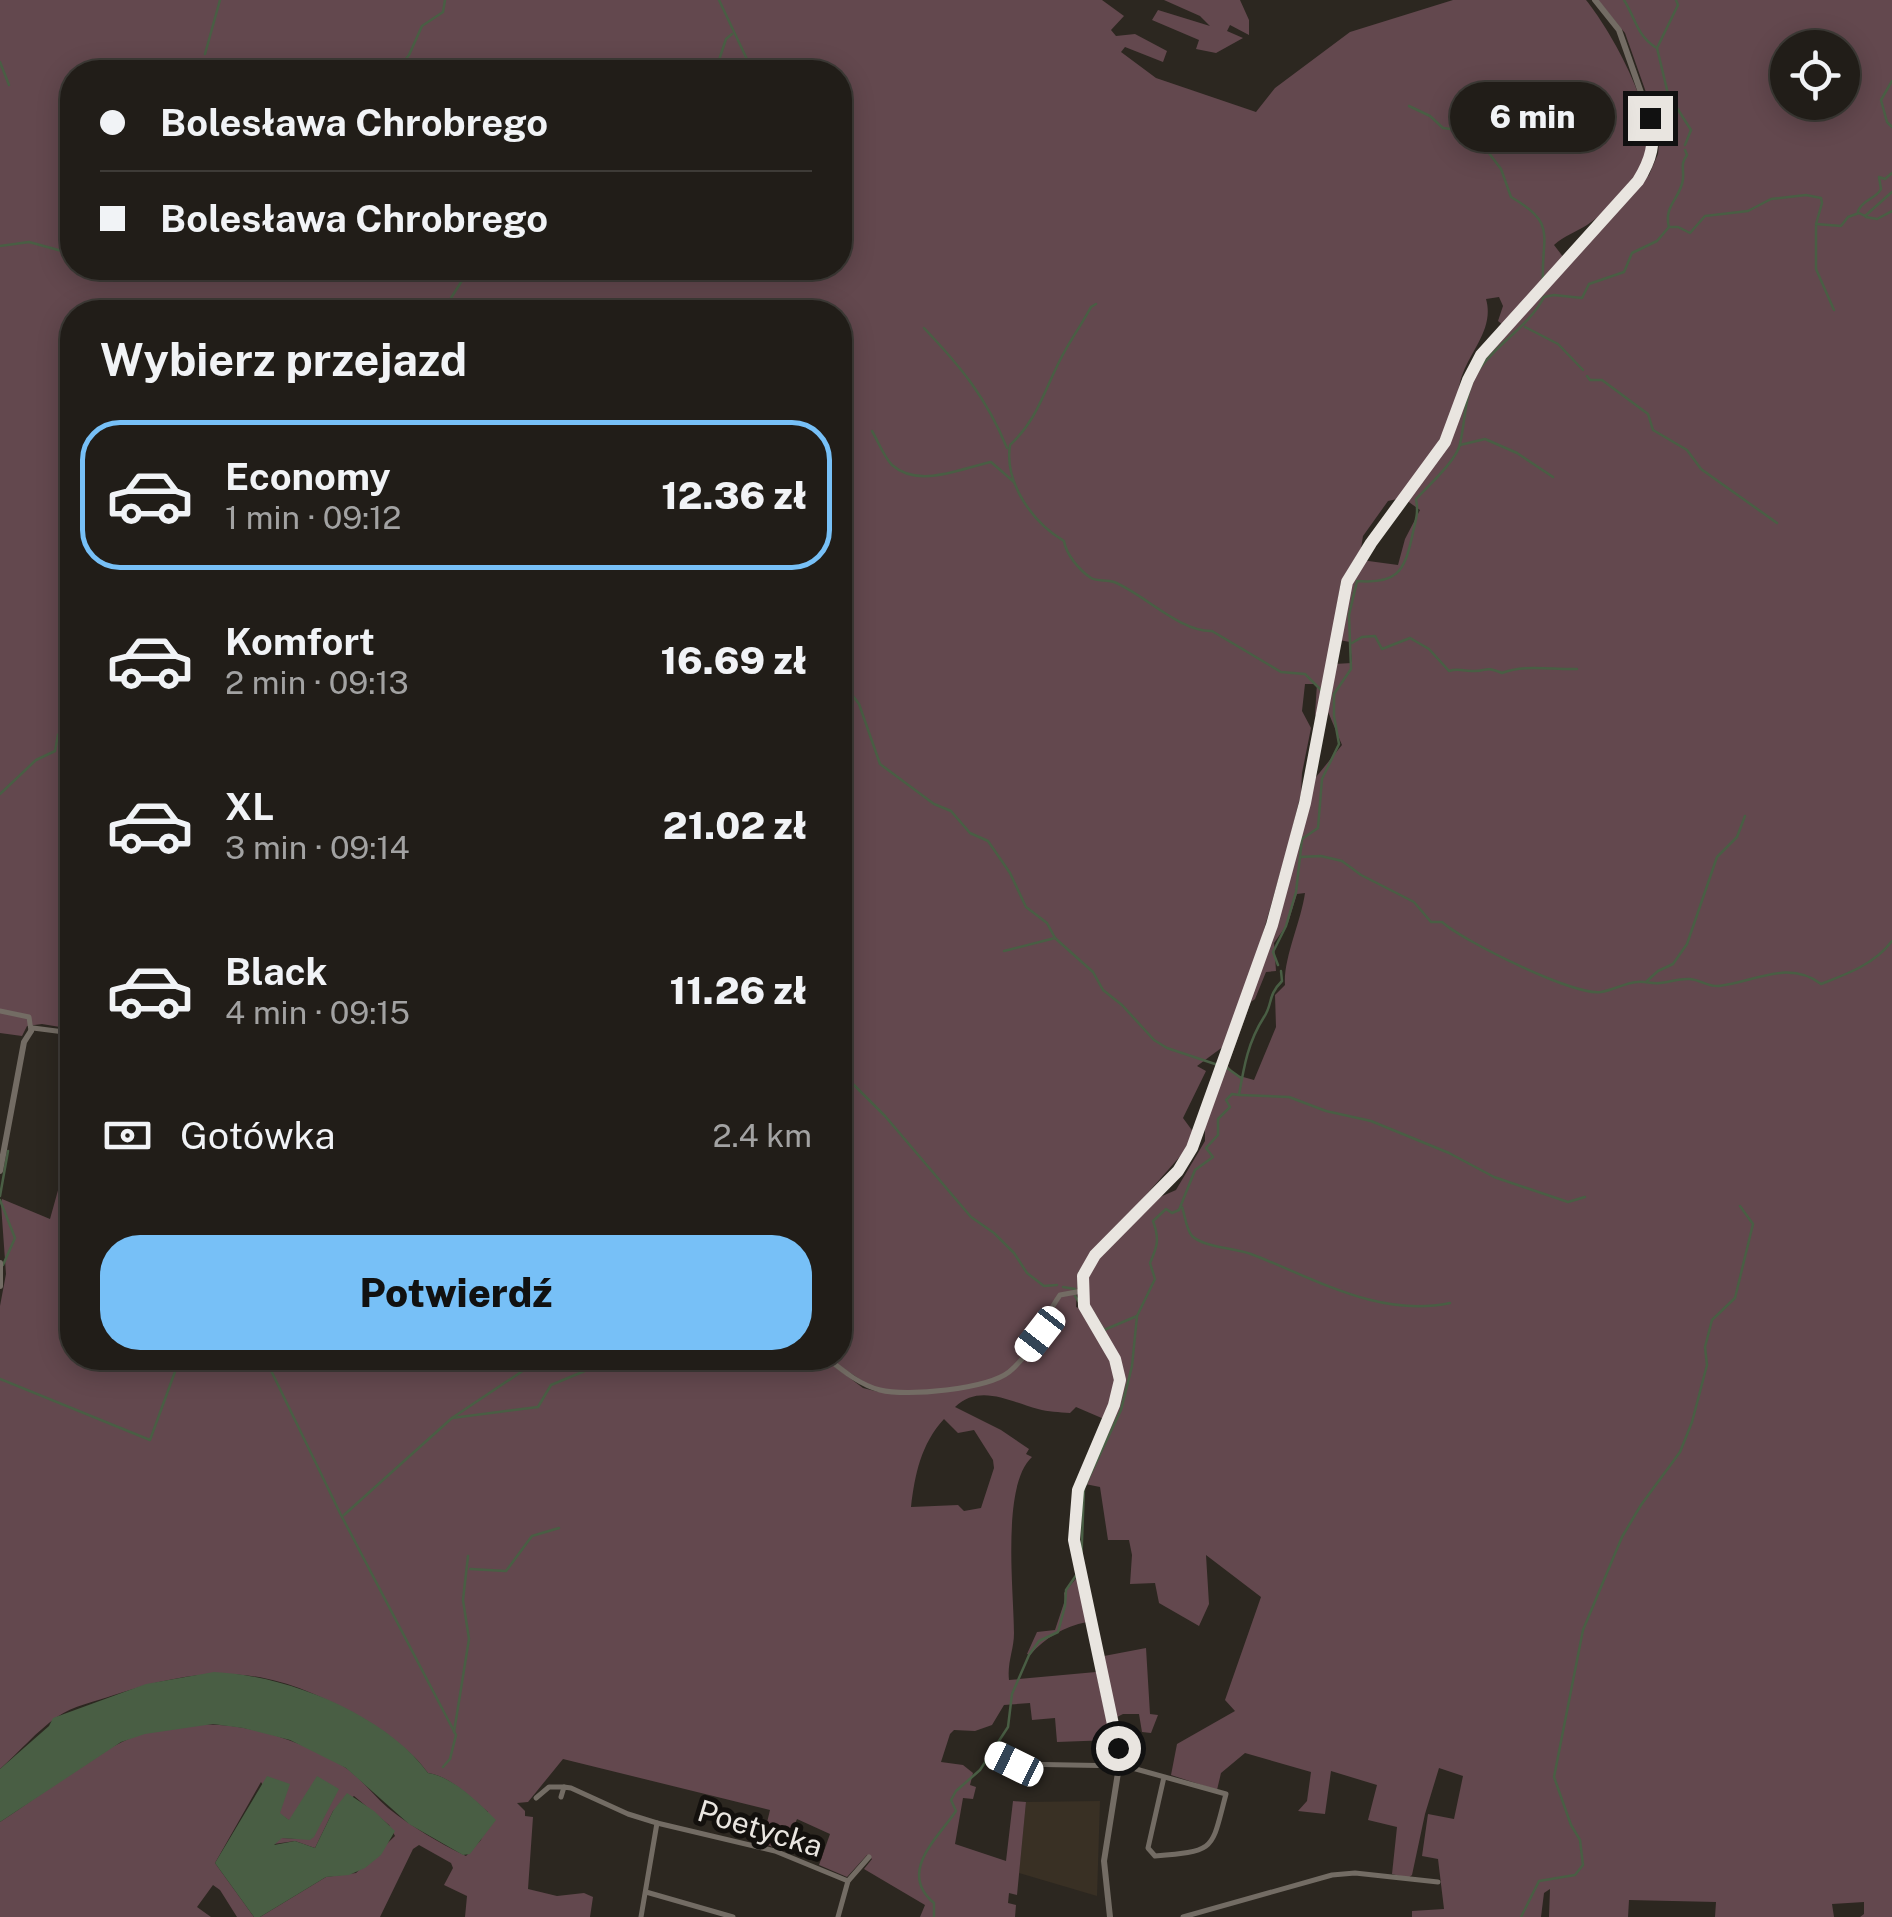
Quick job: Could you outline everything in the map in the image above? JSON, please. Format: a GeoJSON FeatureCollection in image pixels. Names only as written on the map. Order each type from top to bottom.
{"type":"FeatureCollection","features":[{"type":"Feature","properties":{"kind":"street"},"geometry":{"type":"LineString","coordinates":[[1110,1917],[1104,1861],[1120,1766],[1074,1540],[1078,1490],[1114,1405],[1120,1380],[1115,1359],[1084,1306],[1083,1276],[1090,1262],[1159,1191],[1192,1148],[1272,925],[1308,790],[1347,582],[1445,442],[1481,355],[1638,181],[1651,161],[1654,136],[1644,101],[1619,30],[1596,0]]}},
{"type":"Feature","properties":{"kind":"street"},"geometry":{"type":"LineString","coordinates":[[0,1011],[29,1016],[30,1031]]}},
{"type":"Feature","properties":{"kind":"street"},"geometry":{"type":"LineString","coordinates":[[0,1171],[24,1042],[33,1028],[60,1031]]}},
{"type":"Feature","properties":{"kind":"street"},"geometry":{"type":"LineString","coordinates":[[0,1262],[0,1286]]}},
{"type":"Feature","properties":{"kind":"street"},"geometry":{"type":"LineString","coordinates":[[845,1370],[868,1385],[888,1391],[983,1384],[1013,1369],[1040,1334],[1060,1295],[1082,1291]]}},
{"type":"Feature","properties":{"kind":"street"},"geometry":{"type":"LineString","coordinates":[[991,1753],[1014,1764],[1120,1766],[1164,1777],[1226,1794],[1210,1846],[1155,1856],[1148,1844],[1164,1777]]}},
{"type":"Feature","properties":{"kind":"street"},"geometry":{"type":"LineString","coordinates":[[536,1798],[549,1787],[564,1787],[561,1796]]}},
{"type":"Feature","properties":{"kind":"street","name":"Poetycka"},"geometry":{"type":"LineString","coordinates":[[564,1787],[657,1823],[775,1851],[848,1882]]}},
{"type":"Feature","properties":{"kind":"street"},"geometry":{"type":"LineString","coordinates":[[641,1917],[657,1823]]}},
{"type":"Feature","properties":{"kind":"street"},"geometry":{"type":"LineString","coordinates":[[838,1917],[848,1882],[869,1856]]}},
{"type":"Feature","properties":{"kind":"street"},"geometry":{"type":"LineString","coordinates":[[1183,1917],[1332,1875],[1355,1873],[1438,1882]]}},
{"type":"Feature","properties":{"kind":"street"},"geometry":{"type":"LineString","coordinates":[[646,1892],[704,1913],[733,1917]]}},
{"type":"Feature","properties":{"kind":"shaded area"},"geometry":{"type":"Polygon","coordinates":[[[0,0],[1102,0],[1124,16],[1111,30],[1116,36],[1135,34],[1167,51],[1163,62],[1125,47],[1121,52],[1156,78],[1256,112],[1275,88],[1350,32],[1453,0],[1586,0],[1607,30],[1644,111],[1648,130],[1645,158],[1630,184],[1608,208],[1554,245],[1564,258],[1503,325],[1498,321],[1503,306],[1499,297],[1486,299],[1485,328],[1463,373],[1448,424],[1397,499],[1388,501],[1363,536],[1361,548],[1341,581],[1318,718],[1317,684],[1305,684],[1302,711],[1311,728],[1289,842],[1259,947],[1224,1046],[1197,1066],[1206,1071],[1183,1118],[1194,1133],[1183,1153],[1078,1272],[1076,1307],[1083,1310],[1118,1375],[1104,1419],[1076,1407],[1070,1413],[1050,1411],[985,1395],[955,1407],[1001,1430],[1029,1449],[1026,1454],[1032,1457],[1022,1471],[1013,1514],[1014,1633],[1009,1680],[1096,1672],[1111,1740],[1057,1742],[1055,1718],[1032,1720],[1030,1703],[1004,1705],[992,1725],[975,1731],[954,1730],[950,1734],[941,1762],[963,1765],[973,1773],[970,1785],[976,1787],[973,1799],[963,1798],[955,1844],[1006,1861],[1013,1801],[1026,1802],[1017,1895],[1009,1893],[1008,1903],[1016,1905],[1015,1917],[920,1917],[925,1905],[864,1869],[872,1859],[867,1855],[847,1877],[819,1865],[830,1834],[797,1819],[784,1851],[762,1843],[770,1810],[563,1759],[528,1802],[517,1803],[525,1816],[533,1817],[528,1889],[557,1896],[584,1893],[593,1897],[590,1917],[465,1917],[467,1896],[444,1885],[453,1868],[451,1863],[419,1845],[413,1849],[380,1917],[260,1917],[326,1877],[356,1873],[395,1836],[389,1825],[354,1796],[333,1811],[315,1848],[295,1841],[274,1844],[281,1838],[303,1839],[321,1822],[335,1795],[290,1821],[280,1814],[261,1782],[215,1863],[254,1917],[237,1917],[213,1885],[197,1907],[211,1917],[0,1917],[0,1822],[91,1760],[149,1732],[206,1724],[264,1732],[291,1741],[343,1766],[397,1815],[466,1856],[481,1840],[488,1812],[452,1783],[428,1773],[390,1737],[331,1702],[271,1680],[242,1675],[182,1677],[77,1707],[50,1723],[0,1769],[0,1306],[6,1274],[2,1199],[50,1219],[60,1183],[60,1370],[839,1370],[863,1388],[879,1392],[846,1370],[852,1370],[852,300],[60,300],[60,1027],[27,1026],[22,1036],[0,1033],[0,0]],[[944,1419],[930,1439],[920,1460],[911,1507],[958,1505],[964,1511],[981,1508],[993,1460],[974,1430],[958,1433],[944,1419]]]}},
{"type":"Feature","properties":{"kind":"shaded area"},"geometry":{"type":"Polygon","coordinates":[[[1164,0],[1240,0],[1249,20],[1249,35],[1230,25],[1227,31],[1243,38],[1216,53],[1196,49],[1199,40],[1152,20],[1158,10],[1210,26],[1200,16],[1164,0]]]}},
{"type":"Feature","properties":{"kind":"shaded area"},"geometry":{"type":"Polygon","coordinates":[[[1598,0],[1892,0],[1892,1917],[1860,1917],[1864,1914],[1864,1902],[1832,1904],[1834,1917],[1715,1917],[1716,1902],[1629,1900],[1628,1917],[1549,1917],[1550,1889],[1544,1893],[1541,1917],[1412,1917],[1412,1911],[1444,1909],[1438,1859],[1422,1856],[1428,1814],[1454,1819],[1463,1776],[1439,1768],[1412,1875],[1408,1878],[1392,1874],[1397,1827],[1368,1820],[1377,1785],[1331,1771],[1325,1814],[1298,1811],[1307,1801],[1311,1772],[1245,1753],[1221,1773],[1217,1790],[1171,1775],[1177,1744],[1235,1711],[1225,1700],[1261,1597],[1206,1555],[1209,1604],[1199,1626],[1159,1603],[1155,1583],[1130,1584],[1129,1540],[1108,1540],[1100,1487],[1085,1484],[1119,1406],[1125,1381],[1120,1362],[1089,1303],[1085,1284],[1091,1267],[1160,1197],[1176,1190],[1205,1141],[1205,1126],[1227,1065],[1236,1075],[1254,1080],[1276,1027],[1275,995],[1285,985],[1305,893],[1297,894],[1288,923],[1274,943],[1276,971],[1266,972],[1251,1002],[1312,782],[1342,745],[1326,707],[1334,664],[1352,663],[1350,642],[1339,640],[1344,600],[1361,560],[1398,565],[1405,539],[1420,510],[1406,500],[1455,428],[1468,384],[1482,358],[1649,175],[1658,154],[1660,132],[1625,33],[1598,0]]]}},
{"type":"Feature","properties":{"kind":"shaded area"},"geometry":{"type":"Polygon","coordinates":[[[1079,1575],[1087,1622],[1055,1634],[1027,1654],[1037,1632],[1055,1630],[1064,1593],[1079,1575]]]}},
{"type":"Feature","properties":{"kind":"shaded area"},"geometry":{"type":"Polygon","coordinates":[[[1146,1648],[1150,1714],[1158,1715],[1151,1733],[1142,1732],[1139,1714],[1115,1718],[1104,1656],[1146,1648]]]}},
{"type":"Feature","properties":{"kind":"shaded area"},"geometry":{"type":"Polygon","coordinates":[[[214,1672],[302,1690],[360,1716],[387,1733],[428,1773],[456,1785],[496,1820],[470,1854],[463,1855],[409,1824],[346,1768],[290,1740],[213,1724],[145,1734],[121,1742],[0,1822],[0,1769],[53,1718],[146,1684],[214,1672]]]}},
{"type":"Feature","properties":{"kind":"shaded area"},"geometry":{"type":"Polygon","coordinates":[[[267,1776],[290,1784],[280,1813],[289,1820],[317,1776],[339,1789],[314,1837],[282,1838],[274,1845],[295,1841],[315,1848],[333,1811],[347,1793],[395,1831],[381,1855],[365,1868],[349,1875],[326,1877],[254,1917],[215,1863],[267,1776]]]}},
{"type":"Feature","properties":{"kind":"shaded area"},"geometry":{"type":"Polygon","coordinates":[[[1100,1801],[1097,1896],[1019,1873],[1026,1802],[1100,1801]]]}},
{"type":"Feature","properties":{"kind":"waterway"},"geometry":{"type":"LineString","coordinates":[[205,54],[220,0]]}},
{"type":"Feature","properties":{"kind":"waterway"},"geometry":{"type":"LineString","coordinates":[[405,60],[422,26],[443,12],[445,0]]}},
{"type":"Feature","properties":{"kind":"waterway"},"geometry":{"type":"LineString","coordinates":[[719,0],[747,60]]}},
{"type":"Feature","properties":{"kind":"waterway"},"geometry":{"type":"LineString","coordinates":[[1624,0],[1640,31],[1655,47]]}},
{"type":"Feature","properties":{"kind":"waterway"},"geometry":{"type":"LineString","coordinates":[[1676,0],[1678,5],[1657,48],[1668,94],[1691,130],[1685,145]]}},
{"type":"Feature","properties":{"kind":"waterway"},"geometry":{"type":"LineString","coordinates":[[719,60],[726,39],[732,34]]}},
{"type":"Feature","properties":{"kind":"waterway"},"geometry":{"type":"LineString","coordinates":[[0,62],[9,85]]}},
{"type":"Feature","properties":{"kind":"waterway"},"geometry":{"type":"LineString","coordinates":[[1892,81],[1881,100],[1892,127]]}},
{"type":"Feature","properties":{"kind":"waterway"},"geometry":{"type":"LineString","coordinates":[[1409,106],[1430,116],[1443,128],[1473,132],[1501,169],[1511,197],[1526,206],[1541,223],[1543,281]]}},
{"type":"Feature","properties":{"kind":"waterway"},"geometry":{"type":"LineString","coordinates":[[1669,227],[1668,213],[1683,179],[1685,150]]}},
{"type":"Feature","properties":{"kind":"waterway"},"geometry":{"type":"LineString","coordinates":[[1858,211],[1881,189],[1879,177],[1885,179],[1892,173]]}},
{"type":"Feature","properties":{"kind":"waterway"},"geometry":{"type":"LineString","coordinates":[[1278,965],[1273,952],[1296,892],[1302,839],[1318,828],[1322,779],[1339,744],[1334,694],[1351,669],[1349,615],[1357,581],[1389,578],[1401,568],[1415,522],[1416,499],[1458,450],[1468,395],[1480,368],[1544,297],[1582,298],[1589,284],[1624,272],[1632,253],[1657,241],[1669,227],[1690,233],[1705,216],[1748,211],[1771,199],[1806,195],[1821,198],[1816,224],[1841,226],[1848,217],[1859,213],[1865,216],[1892,192]]}},
{"type":"Feature","properties":{"kind":"waterway"},"geometry":{"type":"LineString","coordinates":[[1866,217],[1877,219],[1892,211]]}},
{"type":"Feature","properties":{"kind":"waterway"},"geometry":{"type":"LineString","coordinates":[[1816,226],[1816,269],[1834,310]]}},
{"type":"Feature","properties":{"kind":"waterway"},"geometry":{"type":"LineString","coordinates":[[0,246],[29,242],[60,250]]}},
{"type":"Feature","properties":{"kind":"waterway"},"geometry":{"type":"LineString","coordinates":[[451,300],[462,280]]}},
{"type":"Feature","properties":{"kind":"waterway"},"geometry":{"type":"LineString","coordinates":[[1096,304],[1066,349],[1029,423],[1010,445],[1012,473],[1023,500],[1042,524],[1064,541],[1074,561],[1091,578],[1126,588],[1175,619],[1212,631],[1281,672],[1305,674],[1322,691]]}},
{"type":"Feature","properties":{"kind":"waterway"},"geometry":{"type":"LineString","coordinates":[[1525,327],[1558,344],[1583,370]]}},
{"type":"Feature","properties":{"kind":"waterway"},"geometry":{"type":"LineString","coordinates":[[924,328],[971,384],[1007,448]]}},
{"type":"Feature","properties":{"kind":"waterway"},"geometry":{"type":"LineString","coordinates":[[1587,376],[1590,380],[1602,380],[1648,414],[1653,430],[1687,450],[1701,469],[1777,523]]}},
{"type":"Feature","properties":{"kind":"waterway"},"geometry":{"type":"LineString","coordinates":[[872,431],[889,462],[903,472],[915,476],[941,475],[991,462],[1014,482]]}},
{"type":"Feature","properties":{"kind":"waterway"},"geometry":{"type":"LineString","coordinates":[[1460,445],[1485,439],[1517,453],[1553,477]]}},
{"type":"Feature","properties":{"kind":"waterway"},"geometry":{"type":"LineString","coordinates":[[1352,643],[1375,636],[1382,649],[1410,638],[1429,649],[1449,671],[1577,669]]}},
{"type":"Feature","properties":{"kind":"waterway"},"geometry":{"type":"LineString","coordinates":[[852,695],[880,764],[934,804],[951,811],[970,833],[988,841],[1010,873],[1026,907],[1047,923],[1055,938],[1093,972],[1103,990],[1154,1040],[1218,1065]]}},
{"type":"Feature","properties":{"kind":"waterway"},"geometry":{"type":"LineString","coordinates":[[0,794],[36,760],[55,751],[60,732]]}},
{"type":"Feature","properties":{"kind":"waterway"},"geometry":{"type":"LineString","coordinates":[[1647,981],[1673,964],[1687,944],[1717,857],[1737,837],[1745,816]]}},
{"type":"Feature","properties":{"kind":"waterway"},"geometry":{"type":"LineString","coordinates":[[1300,857],[1342,861],[1414,902],[1431,922],[1442,922],[1519,966],[1587,991],[1686,979],[1719,986],[1784,973],[1796,973],[1821,984],[1869,962],[1892,941]]}},
{"type":"Feature","properties":{"kind":"waterway"},"geometry":{"type":"LineString","coordinates":[[1004,951],[1055,938]]}},
{"type":"Feature","properties":{"kind":"waterway"},"geometry":{"type":"LineString","coordinates":[[1081,1567],[1084,1488],[1121,1410],[1132,1366],[1137,1316],[1155,1279],[1150,1263],[1157,1243],[1153,1221],[1166,1209],[1172,1213],[1179,1210],[1195,1170],[1213,1157],[1206,1148],[1218,1135],[1218,1119],[1230,1107],[1226,1100],[1232,1094],[1239,1095],[1250,1045],[1282,981],[1281,971]]}},
{"type":"Feature","properties":{"kind":"waterway"},"geometry":{"type":"LineString","coordinates":[[1227,1068],[1241,1078]]}},
{"type":"Feature","properties":{"kind":"waterway"},"geometry":{"type":"LineString","coordinates":[[852,1083],[971,1217],[1014,1253],[1027,1273],[1044,1286],[1057,1285]]}},
{"type":"Feature","properties":{"kind":"waterway"},"geometry":{"type":"LineString","coordinates":[[1240,1095],[1289,1097],[1326,1111],[1371,1121],[1449,1153],[1494,1177],[1568,1202],[1585,1197]]}},
{"type":"Feature","properties":{"kind":"waterway"},"geometry":{"type":"LineString","coordinates":[[0,1196],[8,1151]]}},
{"type":"Feature","properties":{"kind":"waterway"},"geometry":{"type":"LineString","coordinates":[[0,1200],[15,1238],[3,1265]]}},
{"type":"Feature","properties":{"kind":"waterway"},"geometry":{"type":"LineString","coordinates":[[1521,1917],[1539,1881],[1575,1875],[1583,1865],[1580,1840],[1554,1777],[1583,1630],[1622,1537],[1680,1452],[1692,1422],[1707,1365],[1705,1347],[1712,1320],[1735,1298],[1753,1224],[1740,1206]]}},
{"type":"Feature","properties":{"kind":"waterway"},"geometry":{"type":"LineString","coordinates":[[1182,1207],[1190,1233],[1204,1243],[1251,1254],[1373,1301],[1424,1306],[1450,1303]]}},
{"type":"Feature","properties":{"kind":"waterway"},"geometry":{"type":"LineString","coordinates":[[1063,1287],[1075,1289]]}},
{"type":"Feature","properties":{"kind":"waterway"},"geometry":{"type":"LineString","coordinates":[[1075,1296],[1079,1302]]}},
{"type":"Feature","properties":{"kind":"waterway"},"geometry":{"type":"LineString","coordinates":[[1088,1305],[1104,1330],[1137,1316]]}},
{"type":"Feature","properties":{"kind":"waterway"},"geometry":{"type":"LineString","coordinates":[[0,1379],[150,1440],[176,1370]]}},
{"type":"Feature","properties":{"kind":"waterway"},"geometry":{"type":"LineString","coordinates":[[271,1370],[456,1735],[450,1759],[443,1767]]}},
{"type":"Feature","properties":{"kind":"waterway"},"geometry":{"type":"LineString","coordinates":[[344,1515],[452,1418],[524,1370]]}},
{"type":"Feature","properties":{"kind":"waterway"},"geometry":{"type":"LineString","coordinates":[[452,1418],[538,1407],[551,1385],[587,1370]]}},
{"type":"Feature","properties":{"kind":"waterway"},"geometry":{"type":"LineString","coordinates":[[470,1569],[506,1571],[532,1536],[559,1528]]}},
{"type":"Feature","properties":{"kind":"waterway"},"geometry":{"type":"LineString","coordinates":[[454,1732],[469,1639],[463,1600],[468,1556]]}},
{"type":"Feature","properties":{"kind":"waterway"},"geometry":{"type":"LineString","coordinates":[[934,1917],[934,1903],[919,1879],[924,1855],[956,1811],[951,1800],[956,1791],[980,1770],[1008,1727],[1012,1694],[1029,1655],[1039,1641],[1058,1632],[1066,1590],[1077,1574]]}},
{"type":"Feature","properties":{"kind":"route"},"geometry":{"type":"LineString","coordinates":[[1118,1748],[1074,1540],[1078,1490],[1114,1405],[1120,1373],[1084,1306],[1083,1276],[1095,1255],[1178,1171],[1192,1148],[1221,1074],[1272,925],[1305,803],[1347,582],[1445,442],[1481,355],[1638,181],[1651,161],[1654,136],[1650,118]]}}]}
